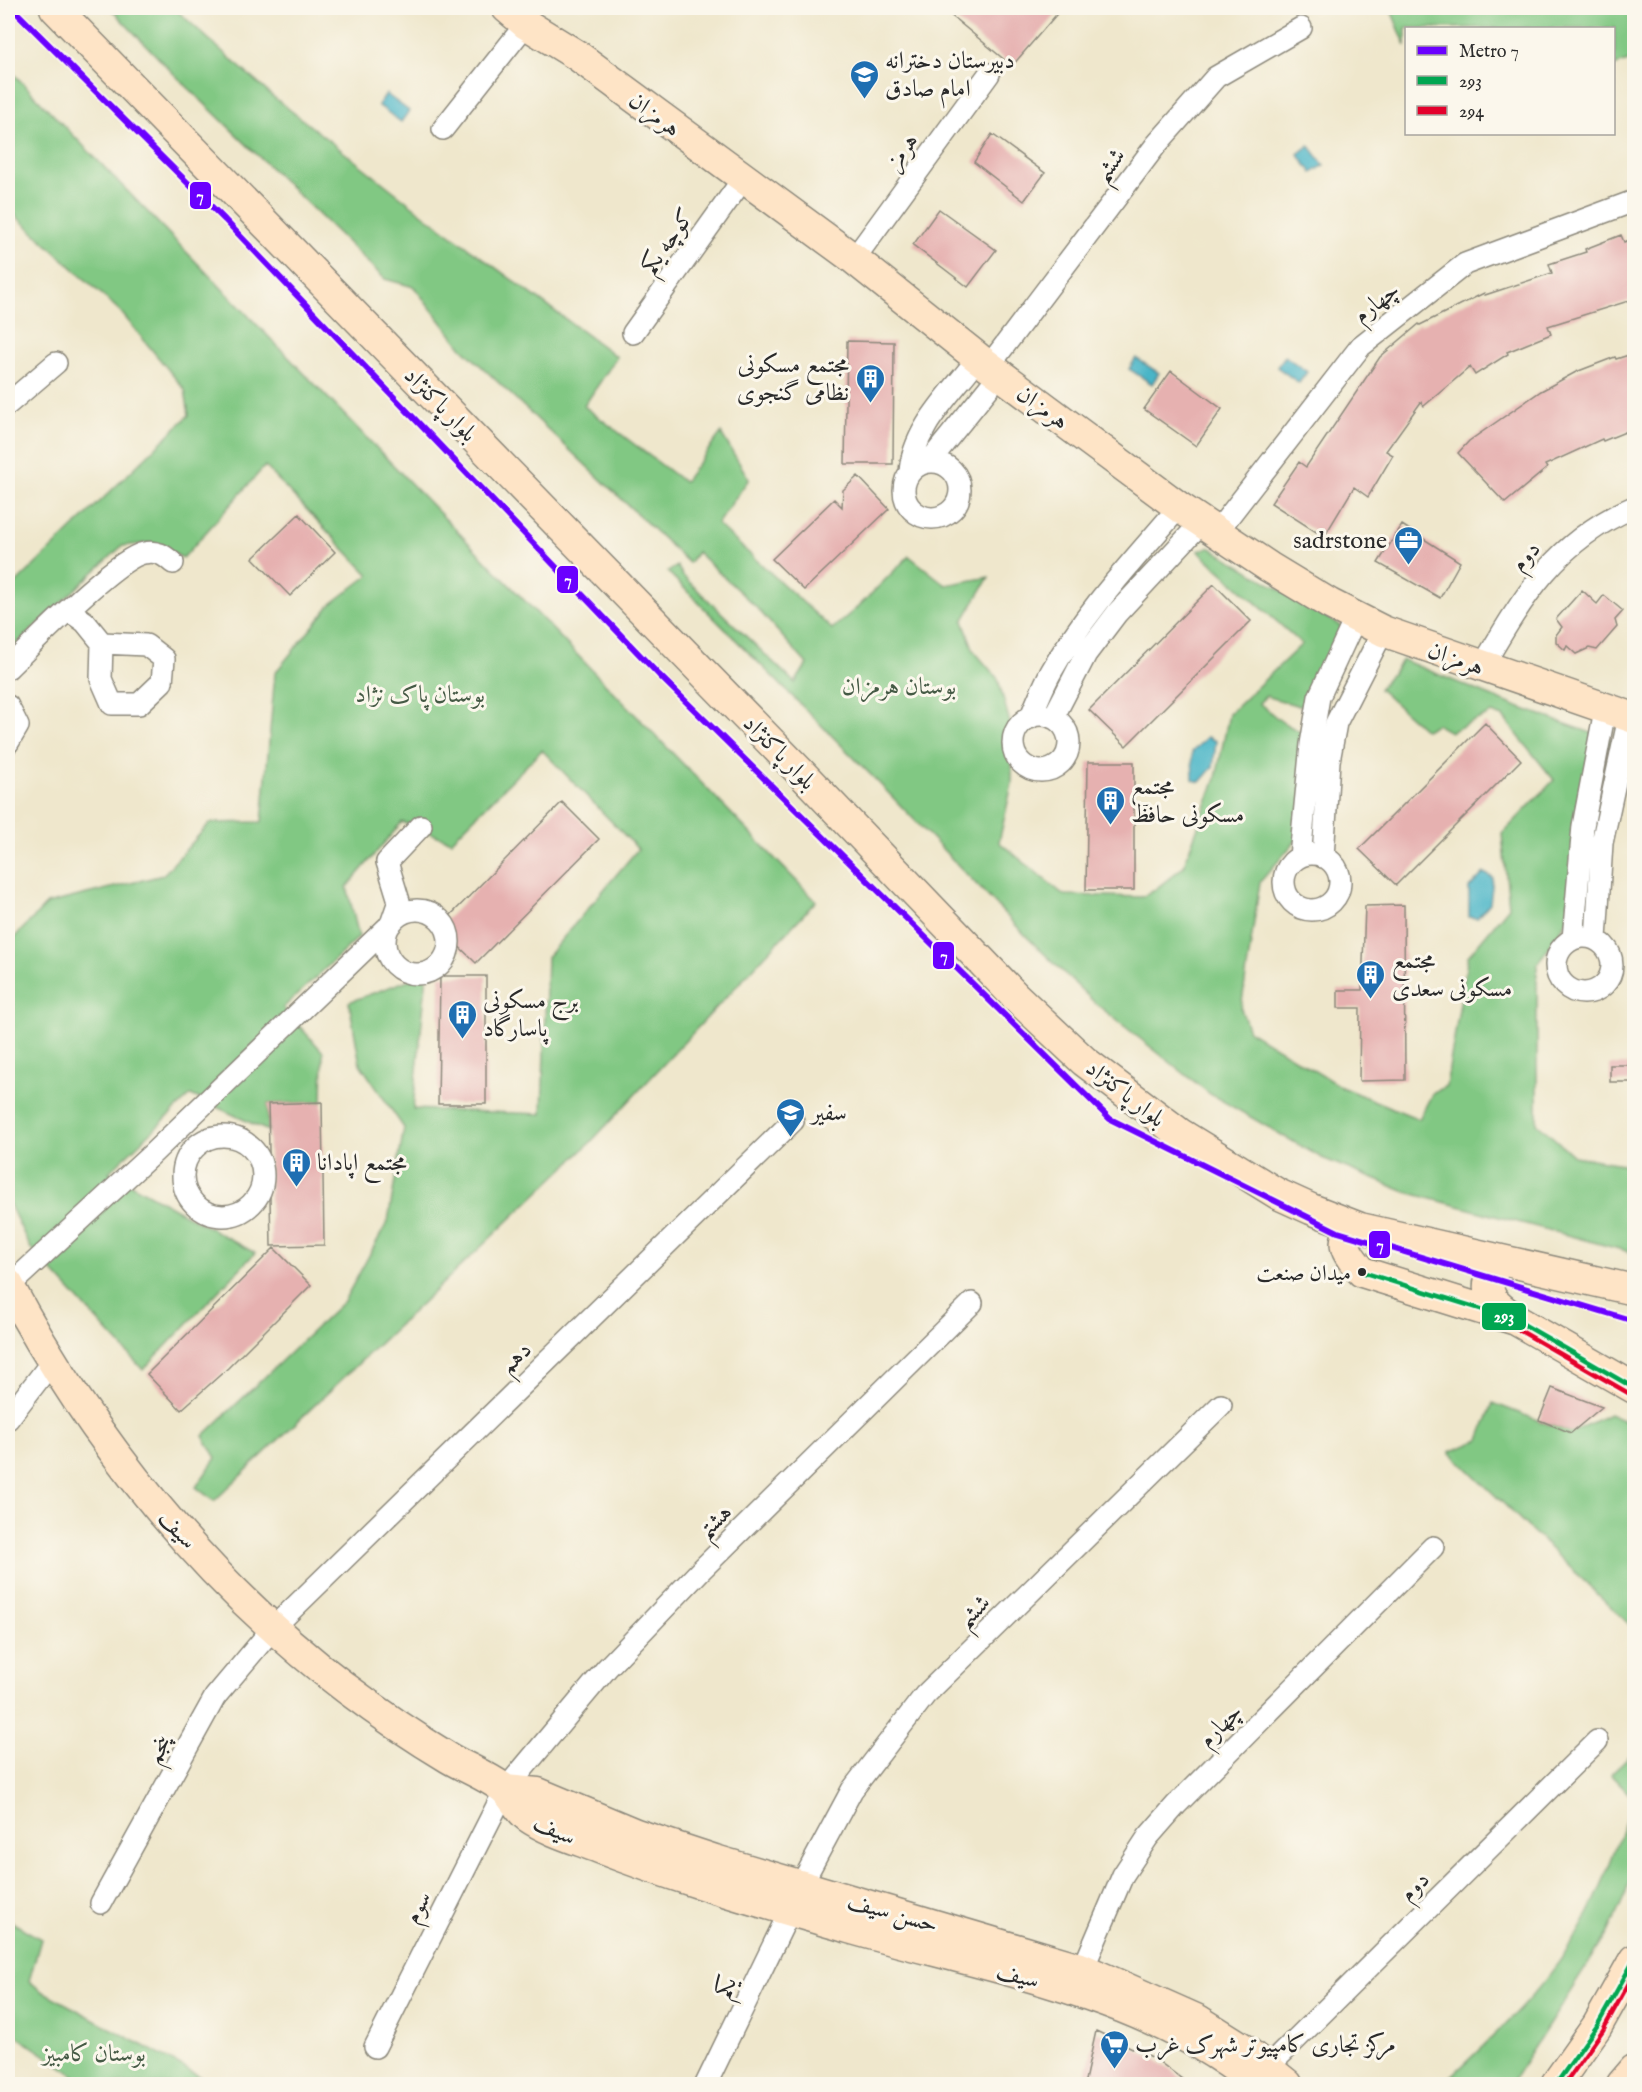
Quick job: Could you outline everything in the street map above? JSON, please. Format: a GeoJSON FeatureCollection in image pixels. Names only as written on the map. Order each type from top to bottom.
{"type":"FeatureCollection","features":[{"type":"Feature","properties":{"kind":"street","name":"بلوار پاکنژاد"},"geometry":{"type":"LineString","coordinates":[[55,8],[803,775],[1015,996],[1084,1061],[1179,1133],[1278,1194],[1360,1228],[1498,1261],[1635,1290]]}},
{"type":"Feature","properties":{"kind":"street"},"geometry":{"type":"LineString","coordinates":[[443,129],[516,16]]}},
{"type":"Feature","properties":{"kind":"street","name":"هرمزان"},"geometry":{"type":"LineString","coordinates":[[516,16],[578,56],[854,259],[989,366],[1199,521],[1356,617],[1383,631],[1626,715]]}},
{"type":"Feature","properties":{"kind":"street","name":"ششم"},"geometry":{"type":"LineString","coordinates":[[989,366],[1156,145],[1216,77],[1301,28]]}},
{"type":"Feature","properties":{"kind":"street","name":"هرمز"},"geometry":{"type":"LineString","coordinates":[[854,259],[989,74]]}},
{"type":"Feature","properties":{"kind":"street","name":"کوچه یکم"},"geometry":{"type":"LineString","coordinates":[[633,333],[743,179]]}},
{"type":"Feature","properties":{"kind":"street","name":"چهارم"},"geometry":{"type":"LineString","coordinates":[[1108,608],[1199,521],[1361,346],[1465,264],[1635,201]]}},
{"type":"Feature","properties":{"kind":"street"},"geometry":{"type":"LineString","coordinates":[[8,404],[56,363]]}},
{"type":"Feature","properties":{"kind":"street"},"geometry":{"type":"LineString","coordinates":[[929,462],[989,366]]}},
{"type":"Feature","properties":{"kind":"street"},"geometry":{"type":"LineString","coordinates":[[910,473],[921,464],[929,462],[943,464],[951,470],[960,486],[956,504],[941,516],[924,517],[909,507],[904,490],[910,473],[910,454],[922,431],[989,366]]}},
{"type":"Feature","properties":{"kind":"street","name":"دوم"},"geometry":{"type":"LineString","coordinates":[[1482,667],[1528,591],[1565,549],[1592,528],[1635,507]]}},
{"type":"Feature","properties":{"kind":"street"},"geometry":{"type":"LineString","coordinates":[[8,668],[68,610],[126,561],[142,553],[162,554],[173,562]]}},
{"type":"Feature","properties":{"kind":"street"},"geometry":{"type":"LineString","coordinates":[[1053,718],[1108,608]]}},
{"type":"Feature","properties":{"kind":"street"},"geometry":{"type":"LineString","coordinates":[[1030,718],[1051,672],[1108,608]]}},
{"type":"Feature","properties":{"kind":"street"},"geometry":{"type":"LineString","coordinates":[[68,610],[85,621],[102,643]]}},
{"type":"Feature","properties":{"kind":"street"},"geometry":{"type":"LineString","coordinates":[[1300,857],[1319,697],[1356,617]]}},
{"type":"Feature","properties":{"kind":"street"},"geometry":{"type":"LineString","coordinates":[[1323,856],[1329,761],[1336,723],[1383,631]]}},
{"type":"Feature","properties":{"kind":"street"},"geometry":{"type":"LineString","coordinates":[[8,706],[18,726],[8,744]]}},
{"type":"Feature","properties":{"kind":"street"},"geometry":{"type":"LineString","coordinates":[[1044,715],[1053,718],[1066,730],[1069,749],[1059,765],[1042,772],[1025,766],[1014,752],[1015,734],[1019,726],[1030,718],[1044,715]]}},
{"type":"Feature","properties":{"kind":"street"},"geometry":{"type":"LineString","coordinates":[[1573,939],[1587,801],[1626,715]]}},
{"type":"Feature","properties":{"kind":"street"},"geometry":{"type":"LineString","coordinates":[[1596,939],[1602,843],[1626,715]]}},
{"type":"Feature","properties":{"kind":"street"},"geometry":{"type":"LineString","coordinates":[[1315,719],[1336,723]]}},
{"type":"Feature","properties":{"kind":"street"},"geometry":{"type":"LineString","coordinates":[[1587,801],[1608,805]]}},
{"type":"Feature","properties":{"kind":"street"},"geometry":{"type":"LineString","coordinates":[[8,1285],[150,1156],[391,924],[399,901],[387,862],[422,826]]}},
{"type":"Feature","properties":{"kind":"street"},"geometry":{"type":"LineString","coordinates":[[1314,854],[1323,856],[1337,869],[1339,888],[1329,904],[1312,910],[1295,905],[1284,891],[1285,873],[1289,865],[1300,857],[1314,854]]}},
{"type":"Feature","properties":{"kind":"street"},"geometry":{"type":"LineString","coordinates":[[1587,936],[1596,939],[1609,952],[1612,970],[1602,986],[1585,993],[1568,987],[1557,973],[1558,955],[1562,947],[1573,939],[1587,936]]}},
{"type":"Feature","properties":{"kind":"street","name":"دهم"},"geometry":{"type":"LineString","coordinates":[[273,1628],[793,1121]]}},
{"type":"Feature","properties":{"kind":"street"},"geometry":{"type":"LineString","coordinates":[[150,1156],[184,1169]]}},
{"type":"Feature","properties":{"kind":"street"},"geometry":{"type":"LineString","coordinates":[[1360,1228],[1351,1230],[1345,1238],[1345,1246],[1362,1272],[1516,1320]]}},
{"type":"Feature","properties":{"kind":"street"},"geometry":{"type":"LineString","coordinates":[[1498,1261],[1489,1278],[1489,1297],[1496,1306],[1516,1320],[1635,1388]]}},
{"type":"Feature","properties":{"kind":"street","name":"سیف"},"geometry":{"type":"LineString","coordinates":[[8,1285],[51,1363],[95,1428],[161,1512],[273,1628],[377,1710],[447,1756],[505,1790]]}},
{"type":"Feature","properties":{"kind":"street","name":"هشتم"},"geometry":{"type":"LineString","coordinates":[[505,1790],[607,1668],[685,1586],[972,1303]]}},
{"type":"Feature","properties":{"kind":"street"},"geometry":{"type":"LineString","coordinates":[[8,1419],[51,1363]]}},
{"type":"Feature","properties":{"kind":"street","name":"ششم"},"geometry":{"type":"LineString","coordinates":[[796,1898],[852,1790],[924,1695],[1221,1405]]}},
{"type":"Feature","properties":{"kind":"street","name":"چهارم"},"geometry":{"type":"LineString","coordinates":[[1080,1979],[1123,1875],[1148,1837],[1176,1805],[1433,1547]]}},
{"type":"Feature","properties":{"kind":"street","name":"پنجم"},"geometry":{"type":"LineString","coordinates":[[101,1903],[215,1698],[273,1628]]}},
{"type":"Feature","properties":{"kind":"street","name":"دوم"},"geometry":{"type":"LineString","coordinates":[[1270,2079],[1597,1741]]}},
{"type":"Feature","properties":{"kind":"street","name":"حسن سیف"},"geometry":{"type":"LineString","coordinates":[[505,1790],[538,1793],[796,1898],[1080,1979],[1198,2020],[1270,2079]]}},
{"type":"Feature","properties":{"kind":"street","name":"سوم"},"geometry":{"type":"LineString","coordinates":[[375,2047],[505,1790]]}},
{"type":"Feature","properties":{"kind":"street","name":"یکم"},"geometry":{"type":"LineString","coordinates":[[706,2085],[796,1898]]}},
{"type":"Feature","properties":{"kind":"street"},"geometry":{"type":"LineString","coordinates":[[1556,2085],[1597,2026],[1635,1960]]}},
{"type":"Feature","properties":{"kind":"green space","name":"بوستان هرمزان"},"geometry":{"type":"Polygon","coordinates":[[[110,8],[174,8],[271,95],[424,215],[617,357],[584,406],[684,482],[721,433],[749,479],[717,524],[832,629],[859,606],[909,556],[946,585],[989,577],[963,621],[974,651],[998,679],[1012,730],[1012,784],[999,842],[1064,895],[1142,897],[1183,867],[1216,778],[1229,714],[1302,644],[1198,551],[1209,547],[1354,634],[1316,711],[1266,696],[1259,703],[1282,722],[1313,739],[1300,836],[1260,882],[1241,1009],[1249,1031],[1341,1087],[1419,1119],[1432,1094],[1446,1086],[1468,956],[1509,907],[1502,834],[1554,780],[1503,717],[1492,713],[1450,732],[1436,724],[1425,730],[1379,689],[1403,660],[1515,706],[1617,742],[1583,897],[1537,964],[1537,1123],[1574,1156],[1634,1166],[1634,1253],[1406,1192],[1322,1158],[1210,1094],[1095,1003],[1029,939],[874,778],[668,572],[677,566],[683,576],[795,683],[807,664],[756,607],[697,552],[689,563],[462,348],[414,287],[385,279],[173,73],[110,8]]]}},
{"type":"Feature","properties":{"kind":"green space"},"geometry":{"type":"Polygon","coordinates":[[[1390,8],[1634,8],[1634,59],[1615,66],[1615,27],[1405,27],[1405,44],[1390,8]]]}},
{"type":"Feature","properties":{"kind":"green space","name":"بوستان پاک نژاد"},"geometry":{"type":"Polygon","coordinates":[[[8,68],[816,901],[588,1145],[214,1501],[196,1487],[216,1458],[203,1436],[344,1301],[388,1221],[404,1128],[360,1064],[349,1002],[427,973],[413,1109],[542,1114],[547,957],[638,849],[542,750],[451,841],[402,822],[347,887],[359,937],[283,1008],[323,1052],[322,1102],[268,1104],[268,1131],[191,1095],[109,1172],[255,1253],[143,1370],[30,1247],[8,1201],[8,944],[47,904],[163,875],[210,823],[262,822],[275,673],[331,604],[369,575],[265,466],[183,558],[152,543],[122,546],[8,652],[8,591],[189,415],[185,390],[120,311],[8,209],[8,68]]]}},
{"type":"Feature","properties":{"kind":"green space"},"geometry":{"type":"Polygon","coordinates":[[[1493,1403],[1571,1433],[1609,1414],[1634,1425],[1634,1629],[1450,1452],[1479,1440],[1493,1403]]]}},
{"type":"Feature","properties":{"kind":"green space"},"geometry":{"type":"Polygon","coordinates":[[[1634,1752],[1634,1799],[1610,1774],[1634,1752]]]}},
{"type":"Feature","properties":{"kind":"green space"},"geometry":{"type":"Polygon","coordinates":[[[1634,1799],[1634,1869],[1625,1895],[1608,1933],[1511,2084],[1443,2084],[1520,2009],[1570,1945],[1598,1893],[1634,1799]]]}},
{"type":"Feature","properties":{"kind":"green space","name":"بوستان کامبیز"},"geometry":{"type":"Polygon","coordinates":[[[8,1920],[41,1939],[29,1981],[42,1991],[214,2084],[87,2084],[8,2030],[8,1920]]]}},
{"type":"Feature","properties":{"kind":"water"},"geometry":{"type":"Polygon","coordinates":[[[386,94],[409,111],[401,122],[378,105],[386,94]]]}},
{"type":"Feature","properties":{"kind":"water"},"geometry":{"type":"Polygon","coordinates":[[[1309,145],[1324,165],[1312,173],[1298,154],[1309,145]]]}},
{"type":"Feature","properties":{"kind":"water"},"geometry":{"type":"Polygon","coordinates":[[[1285,356],[1307,372],[1299,383],[1277,367],[1285,356]]]}},
{"type":"Feature","properties":{"kind":"water"},"geometry":{"type":"Polygon","coordinates":[[[1136,358],[1159,373],[1152,384],[1129,369],[1136,358]]]}},
{"type":"Feature","properties":{"kind":"water"},"geometry":{"type":"Polygon","coordinates":[[[1207,737],[1216,741],[1213,767],[1200,782],[1193,780],[1192,752],[1207,737]]]}},
{"type":"Feature","properties":{"kind":"water"},"geometry":{"type":"Polygon","coordinates":[[[1484,873],[1493,878],[1490,903],[1477,918],[1469,917],[1469,888],[1484,873]]]}},
{"type":"Feature","properties":{"kind":"building"},"geometry":{"type":"Polygon","coordinates":[[[942,8],[1062,8],[1012,66],[942,8]]]}},
{"type":"Feature","properties":{"kind":"building"},"geometry":{"type":"Polygon","coordinates":[[[992,134],[1045,173],[1024,201],[974,162],[992,134]]]}},
{"type":"Feature","properties":{"kind":"building"},"geometry":{"type":"Polygon","coordinates":[[[939,209],[996,250],[968,287],[913,245],[939,209]]]}},
{"type":"Feature","properties":{"kind":"building"},"geometry":{"type":"Polygon","coordinates":[[[1621,235],[1624,242],[1635,238],[1635,299],[1548,326],[1551,334],[1507,352],[1508,354],[1475,375],[1470,367],[1424,406],[1421,402],[1386,451],[1393,455],[1368,497],[1354,487],[1324,537],[1271,503],[1299,462],[1306,467],[1380,357],[1419,324],[1484,293],[1485,295],[1552,273],[1549,264],[1586,252],[1585,249],[1621,235]]]}},
{"type":"Feature","properties":{"kind":"building","name":"مجتمع مسکونی نظامی گنجوی"},"geometry":{"type":"Polygon","coordinates":[[[847,341],[894,342],[893,464],[845,464],[847,341]]]}},
{"type":"Feature","properties":{"kind":"building"},"geometry":{"type":"Polygon","coordinates":[[[1635,353],[1635,428],[1603,441],[1602,439],[1545,465],[1547,468],[1505,503],[1458,453],[1469,441],[1541,391],[1576,372],[1615,357],[1616,359],[1635,353]]]}},
{"type":"Feature","properties":{"kind":"building"},"geometry":{"type":"Polygon","coordinates":[[[1171,371],[1222,409],[1196,446],[1144,409],[1171,371]]]}},
{"type":"Feature","properties":{"kind":"building","name":"مجتمع مسکونی نظامی گنجوی"},"geometry":{"type":"Polygon","coordinates":[[[858,476],[889,509],[804,590],[772,559],[834,499],[842,507],[843,490],[858,476]]]}},
{"type":"Feature","properties":{"kind":"building"},"geometry":{"type":"Polygon","coordinates":[[[299,514],[335,552],[290,596],[253,558],[299,514]]]}},
{"type":"Feature","properties":{"kind":"building"},"geometry":{"type":"Polygon","coordinates":[[[1402,525],[1460,562],[1440,598],[1378,563],[1402,525]]]}},
{"type":"Feature","properties":{"kind":"building","name":"مجتمع مسکونی حافظ"},"geometry":{"type":"Polygon","coordinates":[[[1214,584],[1251,621],[1126,746],[1089,710],[1214,584]]]}},
{"type":"Feature","properties":{"kind":"building"},"geometry":{"type":"Polygon","coordinates":[[[1582,590],[1597,604],[1604,595],[1623,611],[1615,620],[1617,627],[1597,650],[1589,648],[1576,654],[1567,646],[1565,650],[1556,642],[1556,635],[1562,627],[1556,619],[1582,590]]]}},
{"type":"Feature","properties":{"kind":"building","name":"مجتمع مسکونی سعدی"},"geometry":{"type":"Polygon","coordinates":[[[1485,723],[1521,760],[1396,885],[1359,849],[1485,723]]]}},
{"type":"Feature","properties":{"kind":"building","name":"مجتمع مسکونی حافظ"},"geometry":{"type":"Polygon","coordinates":[[[1088,762],[1134,762],[1134,890],[1086,890],[1088,762]]]}},
{"type":"Feature","properties":{"kind":"building","name":"برج مسکونی پاسارگاد"},"geometry":{"type":"Polygon","coordinates":[[[562,802],[599,839],[476,963],[439,927],[562,802]]]}},
{"type":"Feature","properties":{"kind":"building","name":"مجتمع مسکونی سعدی"},"geometry":{"type":"Polygon","coordinates":[[[1404,905],[1405,1080],[1359,1081],[1360,1008],[1338,1008],[1338,990],[1362,990],[1365,906],[1404,905]]]}},
{"type":"Feature","properties":{"kind":"building","name":"برج مسکونی پاسارگاد"},"geometry":{"type":"Polygon","coordinates":[[[440,976],[486,976],[486,1104],[438,1104],[440,976]]]}},
{"type":"Feature","properties":{"kind":"building"},"geometry":{"type":"Polygon","coordinates":[[[1610,1065],[1635,1065],[1635,1082],[1610,1082],[1610,1065]]]}},
{"type":"Feature","properties":{"kind":"building","name":"مجتمع اپادانا"},"geometry":{"type":"Polygon","coordinates":[[[322,1102],[324,1245],[271,1246],[268,1104],[322,1102]]]}},
{"type":"Feature","properties":{"kind":"building"},"geometry":{"type":"Polygon","coordinates":[[[274,1248],[311,1285],[228,1368],[181,1410],[147,1374],[274,1248]]]}},
{"type":"Feature","properties":{"kind":"building"},"geometry":{"type":"Polygon","coordinates":[[[1552,1388],[1602,1407],[1571,1433],[1539,1420],[1552,1388]]]}},
{"type":"Feature","properties":{"kind":"building","name":"مرکز تجاری کامپیوتر شهرک غرب"},"geometry":{"type":"Polygon","coordinates":[[[1096,2031],[1154,2058],[1190,2085],[1084,2085],[1096,2031]]]}},
{"type":"Feature","properties":{"kind":"metro line","name":"7"},"geometry":{"type":"LineString","coordinates":[[12,8],[225,220],[659,675],[1110,1119],[1338,1232],[1634,1321]]}},
{"type":"Feature","properties":{"kind":"transit line","name":"293"},"geometry":{"type":"LineString","coordinates":[[1362,1272],[1516,1320],[1634,1388]]}},
{"type":"Feature","properties":{"kind":"transit line","name":"294"},"geometry":{"type":"LineString","coordinates":[[1512,1326],[1630,1394]]}},
{"type":"Feature","properties":{"kind":"transit line","name":"293"},"geometry":{"type":"LineString","coordinates":[[1556,2084],[1597,2026],[1634,1960]]}},
{"type":"Feature","properties":{"kind":"transit line","name":"294"},"geometry":{"type":"LineString","coordinates":[[1565,2084],[1603,2030],[1634,1974]]}},
{"type":"Feature","properties":{"kind":"place","name":"دبیرستان دخترانه امام صادق"},"geometry":{"type":"Point","coordinates":[864,100]}},
{"type":"Feature","properties":{"kind":"place","name":"مجتمع مسکونی نظامی گنجوی"},"geometry":{"type":"Point","coordinates":[870,404]}},
{"type":"Feature","properties":{"kind":"place","name":"sadrstone"},"geometry":{"type":"Point","coordinates":[1408,566]}},
{"type":"Feature","properties":{"kind":"place","name":"مجتمع مسکونی حافظ"},"geometry":{"type":"Point","coordinates":[1110,826]}},
{"type":"Feature","properties":{"kind":"place","name":"مجتمع مسکونی سعدی"},"geometry":{"type":"Point","coordinates":[1371,1000]}},
{"type":"Feature","properties":{"kind":"place","name":"برج مسکونی پاسارگاد"},"geometry":{"type":"Point","coordinates":[462,1040]}},
{"type":"Feature","properties":{"kind":"place","name":"سفیر"},"geometry":{"type":"Point","coordinates":[790,1138]}},
{"type":"Feature","properties":{"kind":"place","name":"مجتمع اپادانا"},"geometry":{"type":"Point","coordinates":[296,1188]}},
{"type":"Feature","properties":{"kind":"place","name":"میدان صنعت"},"geometry":{"type":"Point","coordinates":[1362,1272]}},
{"type":"Feature","properties":{"kind":"place","name":"مرکز تجاری کامپیوتر شهرک غرب"},"geometry":{"type":"Point","coordinates":[1114,2070]}}]}
